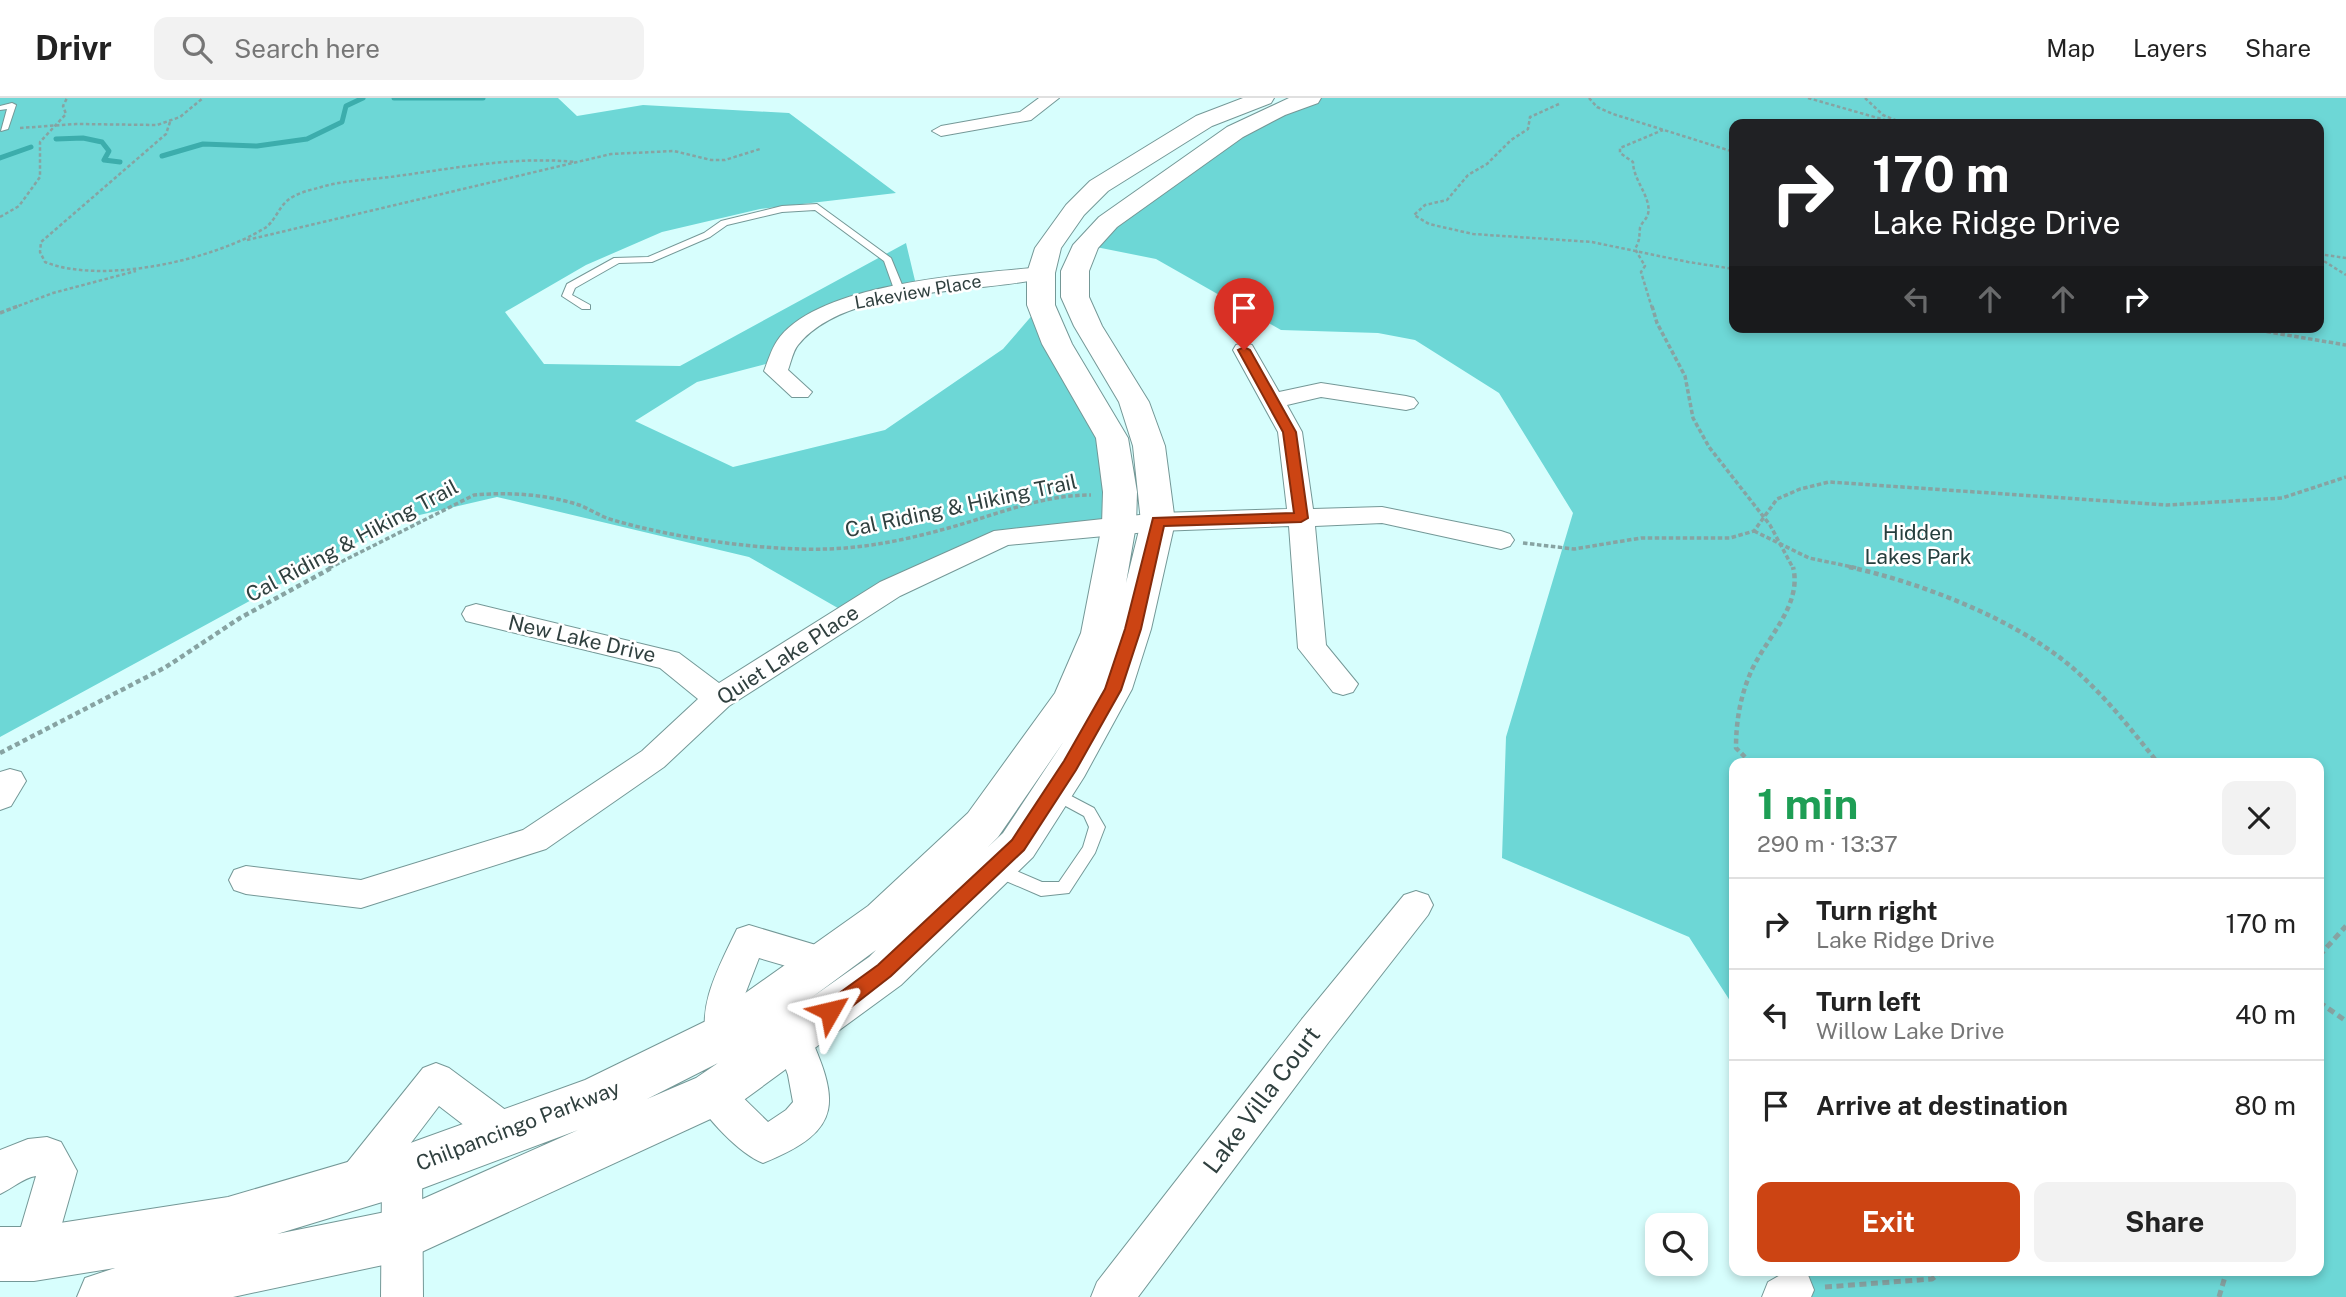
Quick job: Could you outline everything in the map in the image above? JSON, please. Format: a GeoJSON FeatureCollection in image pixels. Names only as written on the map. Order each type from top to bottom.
{"type":"FeatureCollection","features":[{"type":"Feature","properties":{"kind":"street"},"geometry":{"type":"LineString","coordinates":[[940,131],[1025,116],[1050,98]]}},
{"type":"Feature","properties":{"kind":"street","name":"Chilpancingo Parkway"},"geometry":{"type":"LineString","coordinates":[[104,1297],[402,1235],[713,1094],[885,971],[1018,845],[1053,792],[1113,690],[1133,629],[1132,513],[1112,439],[1057,344],[1041,305],[1041,273],[1048,248],[1075,210],[1099,186],[1204,121],[1263,98]]}},
{"type":"Feature","properties":{"kind":"street","name":"Chilpancingo Parkway"},"geometry":{"type":"LineString","coordinates":[[17,1254],[228,1223],[402,1171],[598,1099],[723,1036],[884,919],[983,825],[1072,699],[1099,633],[1149,446],[1134,402],[1088,326],[1075,297],[1075,271],[1086,245],[1108,222],[1235,132],[1277,110],[1310,98]]}},
{"type":"Feature","properties":{"kind":"street","name":"Lakeview Place"},"geometry":{"type":"LineString","coordinates":[[800,392],[776,371],[777,362],[792,334],[830,310],[851,302],[900,292],[1041,273]]}},
{"type":"Feature","properties":{"kind":"street"},"geometry":{"type":"LineString","coordinates":[[1244,350],[1290,432],[1301,518],[1312,648],[1343,684]]}},
{"type":"Feature","properties":{"kind":"street"},"geometry":{"type":"LineString","coordinates":[[1271,401],[1321,390],[1406,402]]}},
{"type":"Feature","properties":{"kind":"street","name":"Quiet Lake Place"},"geometry":{"type":"LineString","coordinates":[[246,880],[361,894],[534,840],[653,759],[718,698],[890,589],[1003,537],[1132,513],[1301,518],[1382,516],[1501,540]]}},
{"type":"Feature","properties":{"kind":"street","name":"New Lake Drive"},"geometry":{"type":"LineString","coordinates":[[475,614],[669,660],[718,698]]}},
{"type":"Feature","properties":{"kind":"street","name":"Lake Villa Court"},"geometry":{"type":"LineString","coordinates":[[1112,1297],[1315,1031],[1416,905]]}},
{"type":"Feature","properties":{"kind":"street"},"geometry":{"type":"LineString","coordinates":[[723,1036],[726,997],[748,940],[824,962]]}},
{"type":"Feature","properties":{"kind":"street"},"geometry":{"type":"LineString","coordinates":[[713,1094],[763,1143],[786,1134],[811,1111],[814,1095],[793,1038]]}},
{"type":"Feature","properties":{"kind":"street"},"geometry":{"type":"LineString","coordinates":[[356,1184],[436,1081],[505,1133]]}},
{"type":"Feature","properties":{"kind":"street"},"geometry":{"type":"LineString","coordinates":[[0,1174],[7,1167],[32,1155],[47,1156],[57,1171],[17,1254]]}},
{"type":"Feature","properties":{"kind":"street"},"geometry":{"type":"LineString","coordinates":[[402,1171],[402,1297]]}},
{"type":"Feature","properties":{"kind":"lane"},"geometry":{"type":"LineString","coordinates":[[0,108],[12,105],[4,129]]}},
{"type":"Feature","properties":{"kind":"lane"},"geometry":{"type":"LineString","coordinates":[[586,307],[567,296],[570,286],[617,260],[649,260],[706,236],[724,223],[782,209],[817,207],[888,260],[900,292]]}},
{"type":"Feature","properties":{"kind":"lane"},"geometry":{"type":"LineString","coordinates":[[993,868],[1041,888],[1063,888],[1090,849],[1097,827],[1089,812],[1053,792]]}},
{"type":"Feature","properties":{"kind":"path"},"geometry":{"type":"LineString","coordinates":[[0,217],[19,206],[40,177],[40,142],[66,114],[63,106],[67,98]]}},
{"type":"Feature","properties":{"kind":"path"},"geometry":{"type":"LineString","coordinates":[[4,129],[170,122],[204,98]]}},
{"type":"Feature","properties":{"kind":"path"},"geometry":{"type":"LineString","coordinates":[[1589,98],[1597,107],[1613,114],[1729,150]]}},
{"type":"Feature","properties":{"kind":"path"},"geometry":{"type":"LineString","coordinates":[[1808,98],[1882,119]]}},
{"type":"Feature","properties":{"kind":"path"},"geometry":{"type":"LineString","coordinates":[[1865,98],[1883,114],[1894,119]]}},
{"type":"Feature","properties":{"kind":"path"},"geometry":{"type":"LineString","coordinates":[[1559,104],[1530,117],[1528,130],[1511,140],[1488,164],[1468,175],[1447,200],[1424,205],[1413,215],[1422,222],[1443,228],[1499,236],[1590,242],[1729,268]]}},
{"type":"Feature","properties":{"kind":"path"},"geometry":{"type":"LineString","coordinates":[[152,267],[90,273],[62,269],[45,262],[40,252],[41,242],[166,135],[170,122]]}},
{"type":"Feature","properties":{"kind":"path"},"geometry":{"type":"LineString","coordinates":[[1635,249],[1641,239],[1640,227],[1648,214],[1647,200],[1633,175],[1633,162],[1620,153],[1620,148],[1663,130]]}},
{"type":"Feature","properties":{"kind":"path"},"geometry":{"type":"LineString","coordinates":[[0,313],[53,293],[265,234],[351,217],[576,162],[637,151],[674,151],[711,160],[725,160],[760,149]]}},
{"type":"Feature","properties":{"kind":"path"},"geometry":{"type":"LineString","coordinates":[[213,250],[268,226],[289,199],[320,187],[516,160],[537,158],[576,162]]}},
{"type":"Feature","properties":{"kind":"path"},"geometry":{"type":"LineString","coordinates":[[1635,249],[1645,266],[1642,272],[1657,323],[1685,376],[1693,418],[1709,447],[1765,516],[1793,570],[1795,583],[1780,623],[1748,675],[1735,725],[1736,748],[1746,758]]}},
{"type":"Feature","properties":{"kind":"path"},"geometry":{"type":"LineString","coordinates":[[2324,256],[2346,258]]}},
{"type":"Feature","properties":{"kind":"path"},"geometry":{"type":"LineString","coordinates":[[2324,260],[2346,275]]}},
{"type":"Feature","properties":{"kind":"path"},"geometry":{"type":"LineString","coordinates":[[2275,333],[2346,345]]}},
{"type":"Feature","properties":{"kind":"path"},"geometry":{"type":"LineString","coordinates":[[1501,540],[1574,549],[1641,538],[1730,538],[1754,531],[1777,499],[1800,489],[1829,482],[2167,505],[2281,498],[2346,477]]}},
{"type":"Feature","properties":{"kind":"path","name":"Cal Riding & Hiking Trail"},"geometry":{"type":"LineString","coordinates":[[4,777],[166,667],[295,586],[474,495],[499,493],[544,497],[579,505],[611,520],[724,543],[827,549],[863,547],[952,527],[987,514],[1035,502],[1076,495],[1132,513]]}},
{"type":"Feature","properties":{"kind":"path"},"geometry":{"type":"LineString","coordinates":[[1754,531],[1809,558],[1878,573],[1944,596],[2010,627],[2067,663],[2110,702],[2154,758]]}},
{"type":"Feature","properties":{"kind":"path"},"geometry":{"type":"LineString","coordinates":[[2324,950],[2346,926]]}},
{"type":"Feature","properties":{"kind":"path"},"geometry":{"type":"LineString","coordinates":[[2324,1006],[2346,1021]]}},
{"type":"Feature","properties":{"kind":"path"},"geometry":{"type":"LineString","coordinates":[[1788,1293],[1932,1279],[1936,1276]]}},
{"type":"Feature","properties":{"kind":"path"},"geometry":{"type":"LineString","coordinates":[[2219,1297],[2225,1276]]}},
{"type":"Feature","properties":{"kind":"green space"},"geometry":{"type":"Polygon","coordinates":[[[0,98],[558,98],[577,116],[643,105],[789,113],[896,193],[760,209],[662,232],[586,265],[505,312],[544,364],[680,366],[906,243],[917,289],[830,310],[777,361],[697,382],[635,421],[733,467],[885,430],[1003,349],[1041,305],[1112,438],[1119,525],[1003,537],[850,615],[749,557],[497,497],[398,520],[0,737],[0,98]]]}},
{"type":"Feature","properties":{"kind":"green space","name":"Hidden Lakes Park"},"geometry":{"type":"Polygon","coordinates":[[[1310,98],[2346,98],[2346,1297],[1806,1297],[1793,1290],[1798,1276],[2324,1276],[2324,758],[1729,758],[1729,999],[1689,937],[1502,858],[1506,737],[1573,513],[1499,393],[1415,340],[1378,333],[1281,330],[1156,259],[1086,245],[1194,159],[1310,98]]]}},
{"type":"Feature","properties":{"kind":"waterway"},"geometry":{"type":"LineString","coordinates":[[162,156],[203,144],[257,146],[307,139],[342,122],[346,106],[363,98]]}},
{"type":"Feature","properties":{"kind":"waterway"},"geometry":{"type":"LineString","coordinates":[[394,98],[483,98]]}},
{"type":"Feature","properties":{"kind":"waterway"},"geometry":{"type":"LineString","coordinates":[[56,139],[83,138],[102,142],[109,151],[104,160],[120,162]]}},
{"type":"Feature","properties":{"kind":"waterway"},"geometry":{"type":"LineString","coordinates":[[0,158],[31,147]]}},
{"type":"Feature","properties":{"kind":"route"},"geometry":{"type":"LineString","coordinates":[[830,1011],[885,971],[1018,845],[1070,766],[1113,690],[1133,629],[1158,522],[1301,518],[1290,432],[1244,350]]}}]}
